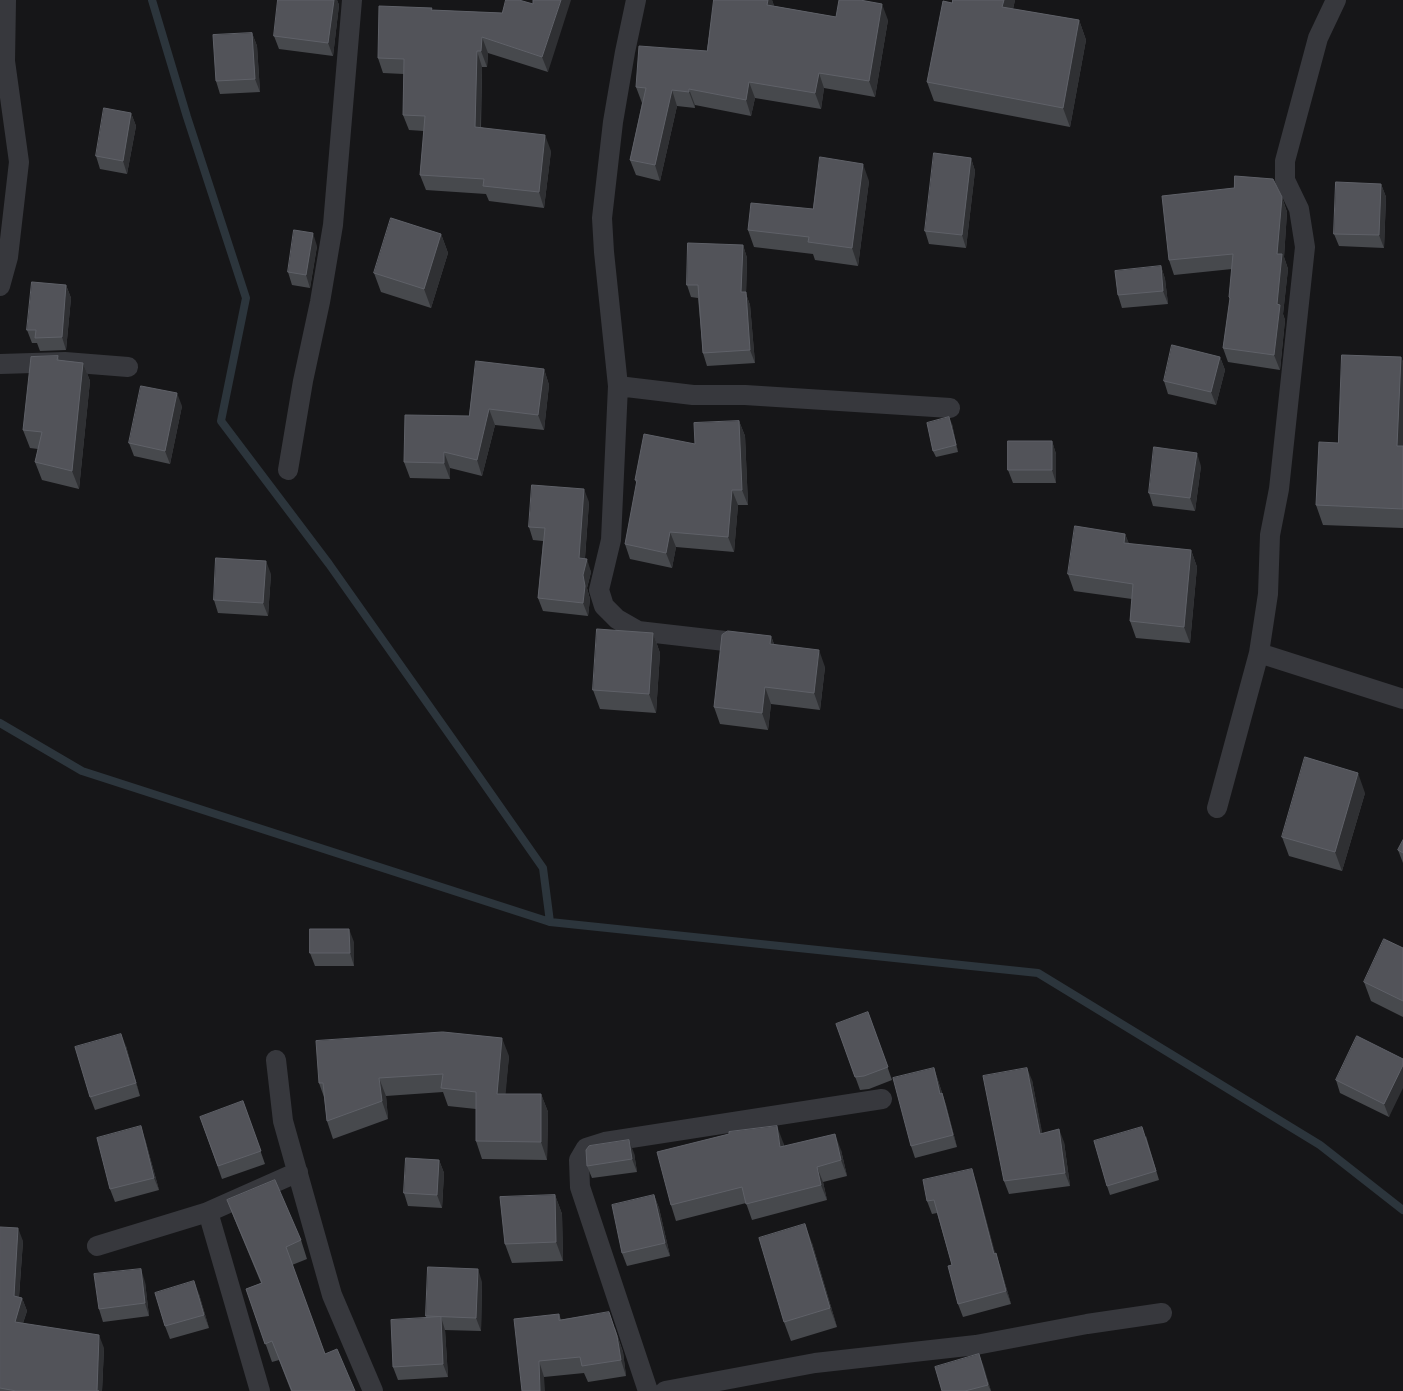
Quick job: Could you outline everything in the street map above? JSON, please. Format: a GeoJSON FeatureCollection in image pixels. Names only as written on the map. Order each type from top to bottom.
{"type":"FeatureCollection","features":[{"type":"Feature","properties":{"kind":"street"},"geometry":{"type":"LineString","coordinates":[[0,286],[8,257],[19,162],[5,61],[6,0]]}},
{"type":"Feature","properties":{"kind":"street"},"geometry":{"type":"LineString","coordinates":[[288,470],[333,225],[352,0]]}},
{"type":"Feature","properties":{"kind":"street"},"geometry":{"type":"LineString","coordinates":[[636,0],[613,122],[602,218],[618,386],[611,540],[599,590],[604,606],[617,619],[638,631],[725,641]]}},
{"type":"Feature","properties":{"kind":"street"},"geometry":{"type":"LineString","coordinates":[[1217,808],[1259,653],[1268,594],[1270,535],[1279,489],[1305,247],[1299,209],[1285,180],[1285,161],[1318,38],[1336,0]]}},
{"type":"Feature","properties":{"kind":"street"},"geometry":{"type":"LineString","coordinates":[[0,364],[65,362],[128,368]]}},
{"type":"Feature","properties":{"kind":"street"},"geometry":{"type":"LineString","coordinates":[[618,386],[693,394],[745,395],[950,408]]}},
{"type":"Feature","properties":{"kind":"street"},"geometry":{"type":"LineString","coordinates":[[1259,653],[1403,699]]}},
{"type":"Feature","properties":{"kind":"street"},"geometry":{"type":"LineString","coordinates":[[276,1060],[283,1121],[332,1295],[373,1391]]}},
{"type":"Feature","properties":{"kind":"street"},"geometry":{"type":"LineString","coordinates":[[648,1391],[580,1187],[579,1160],[586,1148],[605,1142],[882,1099]]}},
{"type":"Feature","properties":{"kind":"street"},"geometry":{"type":"LineString","coordinates":[[97,1246],[208,1212],[298,1172]]}},
{"type":"Feature","properties":{"kind":"street"},"geometry":{"type":"LineString","coordinates":[[208,1212],[260,1391]]}},
{"type":"Feature","properties":{"kind":"street"},"geometry":{"type":"LineString","coordinates":[[665,1391],[815,1363],[976,1345],[1087,1324],[1162,1313]]}},
{"type":"Feature","properties":{"kind":"building"},"geometry":{"type":"Polygon","coordinates":[[[278,0],[334,0],[328,43],[274,36],[278,0]]]}},
{"type":"Feature","properties":{"kind":"building"},"geometry":{"type":"Polygon","coordinates":[[[506,0],[519,0],[533,4],[533,0],[561,0],[542,57],[482,37],[481,51],[477,51],[475,127],[545,135],[539,192],[483,186],[484,179],[420,175],[425,116],[403,115],[404,59],[378,58],[379,6],[502,13],[506,0]]]}},
{"type":"Feature","properties":{"kind":"building"},"geometry":{"type":"Polygon","coordinates":[[[714,0],[768,0],[767,5],[836,17],[839,0],[860,0],[882,4],[869,81],[819,73],[815,93],[749,82],[746,100],[689,89],[689,92],[672,90],[655,165],[630,160],[646,88],[636,87],[639,46],[707,51],[714,0]]]}},
{"type":"Feature","properties":{"kind":"building"},"geometry":{"type":"Polygon","coordinates":[[[953,0],[1004,0],[1002,7],[1079,20],[1063,108],[927,82],[943,1],[952,3],[953,0]]]}},
{"type":"Feature","properties":{"kind":"building"},"geometry":{"type":"Polygon","coordinates":[[[252,33],[255,79],[216,81],[213,35],[252,33]]]}},
{"type":"Feature","properties":{"kind":"building"},"geometry":{"type":"Polygon","coordinates":[[[104,108],[131,113],[123,161],[96,156],[104,108]]]}},
{"type":"Feature","properties":{"kind":"building"},"geometry":{"type":"Polygon","coordinates":[[[934,153],[971,158],[962,235],[925,231],[934,153]]]}},
{"type":"Feature","properties":{"kind":"building"},"geometry":{"type":"Polygon","coordinates":[[[820,157],[863,164],[852,248],[808,242],[809,237],[748,230],[751,203],[813,209],[820,157]]]}},
{"type":"Feature","properties":{"kind":"building"},"geometry":{"type":"Polygon","coordinates":[[[1235,176],[1273,179],[1282,197],[1277,254],[1282,254],[1277,304],[1280,305],[1274,355],[1223,348],[1230,298],[1233,254],[1169,260],[1162,196],[1234,188],[1235,176]]]}},
{"type":"Feature","properties":{"kind":"building"},"geometry":{"type":"Polygon","coordinates":[[[1336,182],[1381,184],[1379,235],[1334,234],[1336,182]]]}},
{"type":"Feature","properties":{"kind":"building"},"geometry":{"type":"Polygon","coordinates":[[[391,218],[441,234],[424,289],[374,273],[391,218]]]}},
{"type":"Feature","properties":{"kind":"building"},"geometry":{"type":"Polygon","coordinates":[[[294,230],[313,233],[306,275],[288,272],[294,230]]]}},
{"type":"Feature","properties":{"kind":"building"},"geometry":{"type":"Polygon","coordinates":[[[688,243],[743,245],[741,292],[746,292],[750,350],[703,353],[698,285],[687,285],[688,243]]]}},
{"type":"Feature","properties":{"kind":"building"},"geometry":{"type":"Polygon","coordinates":[[[1161,266],[1163,291],[1118,295],[1115,271],[1161,266]]]}},
{"type":"Feature","properties":{"kind":"building"},"geometry":{"type":"Polygon","coordinates":[[[32,282],[66,285],[62,337],[35,338],[36,330],[27,330],[32,282]]]}},
{"type":"Feature","properties":{"kind":"building"},"geometry":{"type":"Polygon","coordinates":[[[1172,345],[1220,357],[1211,392],[1164,381],[1172,345]]]}},
{"type":"Feature","properties":{"kind":"building"},"geometry":{"type":"Polygon","coordinates":[[[1342,355],[1401,357],[1397,446],[1403,446],[1403,509],[1316,505],[1319,442],[1338,443],[1342,355]]]}},
{"type":"Feature","properties":{"kind":"building"},"geometry":{"type":"Polygon","coordinates":[[[58,356],[57,360],[83,363],[72,471],[35,462],[42,432],[23,430],[31,357],[58,356]]]}},
{"type":"Feature","properties":{"kind":"building"},"geometry":{"type":"Polygon","coordinates":[[[476,361],[544,369],[538,415],[489,409],[477,460],[444,452],[444,463],[404,462],[405,415],[469,416],[476,361]]]}},
{"type":"Feature","properties":{"kind":"building"},"geometry":{"type":"Polygon","coordinates":[[[141,386],[177,393],[165,451],[129,443],[141,386]]]}},
{"type":"Feature","properties":{"kind":"building"},"geometry":{"type":"Polygon","coordinates":[[[949,417],[956,445],[933,451],[927,423],[949,417]]]}},
{"type":"Feature","properties":{"kind":"building"},"geometry":{"type":"Polygon","coordinates":[[[739,421],[742,490],[732,490],[728,537],[670,532],[666,553],[625,544],[644,434],[695,444],[694,423],[739,421]]]}},
{"type":"Feature","properties":{"kind":"building"},"geometry":{"type":"Polygon","coordinates":[[[1008,441],[1052,441],[1052,470],[1008,470],[1008,441]]]}},
{"type":"Feature","properties":{"kind":"building"},"geometry":{"type":"Polygon","coordinates":[[[1154,447],[1197,453],[1190,498],[1149,493],[1154,447]]]}},
{"type":"Feature","properties":{"kind":"building"},"geometry":{"type":"Polygon","coordinates":[[[532,485],[584,489],[579,558],[587,559],[583,575],[585,586],[583,603],[538,598],[545,528],[529,527],[532,485]]]}},
{"type":"Feature","properties":{"kind":"building"},"geometry":{"type":"Polygon","coordinates":[[[1075,526],[1125,534],[1124,543],[1191,550],[1184,627],[1130,621],[1133,584],[1068,574],[1075,526]]]}},
{"type":"Feature","properties":{"kind":"building"},"geometry":{"type":"Polygon","coordinates":[[[216,558],[266,561],[263,603],[214,600],[216,558]]]}},
{"type":"Feature","properties":{"kind":"building"},"geometry":{"type":"Polygon","coordinates":[[[597,629],[653,633],[649,694],[593,690],[597,629]]]}},
{"type":"Feature","properties":{"kind":"building"},"geometry":{"type":"Polygon","coordinates":[[[728,631],[771,636],[770,644],[819,650],[814,693],[765,687],[762,713],[714,707],[722,635],[728,631]]]}},
{"type":"Feature","properties":{"kind":"building"},"geometry":{"type":"Polygon","coordinates":[[[1305,757],[1358,773],[1335,852],[1282,837],[1305,757]]]}},
{"type":"Feature","properties":{"kind":"building"},"geometry":{"type":"Polygon","coordinates":[[[1403,840],[1403,853],[1398,850],[1403,840]]]}},
{"type":"Feature","properties":{"kind":"building"},"geometry":{"type":"Polygon","coordinates":[[[310,929],[349,929],[350,953],[310,953],[310,929]]]}},
{"type":"Feature","properties":{"kind":"building"},"geometry":{"type":"Polygon","coordinates":[[[1384,939],[1403,948],[1403,1001],[1364,982],[1384,939]]]}},
{"type":"Feature","properties":{"kind":"building"},"geometry":{"type":"Polygon","coordinates":[[[868,1012],[888,1067],[864,1076],[855,1077],[836,1024],[868,1012]]]}},
{"type":"Feature","properties":{"kind":"building"},"geometry":{"type":"Polygon","coordinates":[[[443,1032],[502,1038],[497,1094],[541,1094],[541,1142],[476,1141],[476,1092],[441,1088],[443,1074],[379,1078],[382,1101],[327,1121],[323,1083],[319,1083],[316,1041],[443,1032]]]}},
{"type":"Feature","properties":{"kind":"building"},"geometry":{"type":"Polygon","coordinates":[[[121,1034],[136,1083],[90,1097],[75,1047],[121,1034]]]}},
{"type":"Feature","properties":{"kind":"building"},"geometry":{"type":"Polygon","coordinates":[[[1357,1036],[1403,1059],[1403,1065],[1384,1104],[1336,1080],[1357,1036]]]}},
{"type":"Feature","properties":{"kind":"building"},"geometry":{"type":"Polygon","coordinates":[[[934,1068],[953,1135],[911,1146],[893,1078],[934,1068]]]}},
{"type":"Feature","properties":{"kind":"building"},"geometry":{"type":"Polygon","coordinates":[[[1027,1068],[1040,1134],[1059,1129],[1065,1173],[1004,1181],[983,1076],[1027,1068]]]}},
{"type":"Feature","properties":{"kind":"building"},"geometry":{"type":"Polygon","coordinates":[[[243,1101],[261,1151],[218,1166],[200,1117],[243,1101]]]}},
{"type":"Feature","properties":{"kind":"building"},"geometry":{"type":"Polygon","coordinates":[[[141,1126],[154,1178],[110,1189],[97,1138],[141,1126]]]}},
{"type":"Feature","properties":{"kind":"building"},"geometry":{"type":"Polygon","coordinates":[[[777,1126],[780,1147],[835,1134],[841,1160],[817,1167],[821,1185],[746,1204],[742,1187],[671,1205],[657,1152],[729,1134],[729,1132],[777,1126]]]}},
{"type":"Feature","properties":{"kind":"building"},"geometry":{"type":"Polygon","coordinates":[[[1142,1127],[1156,1171],[1107,1186],[1094,1141],[1142,1127]]]}},
{"type":"Feature","properties":{"kind":"building"},"geometry":{"type":"Polygon","coordinates":[[[629,1140],[632,1159],[587,1166],[586,1150],[589,1146],[629,1140]]]}},
{"type":"Feature","properties":{"kind":"building"},"geometry":{"type":"Polygon","coordinates":[[[406,1158],[439,1160],[437,1195],[404,1193],[406,1158]]]}},
{"type":"Feature","properties":{"kind":"building"},"geometry":{"type":"Polygon","coordinates":[[[972,1169],[994,1254],[996,1253],[1006,1291],[958,1304],[948,1266],[952,1265],[934,1200],[927,1201],[923,1180],[972,1169]]]}},
{"type":"Feature","properties":{"kind":"building"},"geometry":{"type":"Polygon","coordinates":[[[275,1180],[301,1240],[286,1247],[325,1354],[337,1349],[355,1391],[292,1391],[272,1341],[265,1344],[246,1289],[262,1283],[227,1200],[275,1180]]]}},
{"type":"Feature","properties":{"kind":"building"},"geometry":{"type":"Polygon","coordinates":[[[555,1195],[556,1242],[505,1244],[500,1197],[555,1195]]]}},
{"type":"Feature","properties":{"kind":"building"},"geometry":{"type":"Polygon","coordinates":[[[654,1195],[665,1243],[622,1253],[612,1205],[654,1195]]]}},
{"type":"Feature","properties":{"kind":"building"},"geometry":{"type":"Polygon","coordinates":[[[805,1224],[830,1308],[784,1322],[759,1238],[805,1224]]]}},
{"type":"Feature","properties":{"kind":"building"},"geometry":{"type":"Polygon","coordinates":[[[0,1227],[18,1228],[14,1296],[22,1298],[15,1322],[99,1335],[97,1391],[16,1391],[0,1388],[0,1227]]]}},
{"type":"Feature","properties":{"kind":"building"},"geometry":{"type":"Polygon","coordinates":[[[428,1267],[478,1269],[476,1318],[426,1316],[428,1267]]]}},
{"type":"Feature","properties":{"kind":"building"},"geometry":{"type":"Polygon","coordinates":[[[141,1269],[145,1303],[99,1309],[94,1274],[141,1269]]]}},
{"type":"Feature","properties":{"kind":"building"},"geometry":{"type":"Polygon","coordinates":[[[194,1281],[204,1315],[165,1326],[155,1293],[194,1281]]]}},
{"type":"Feature","properties":{"kind":"building"},"geometry":{"type":"Polygon","coordinates":[[[609,1312],[617,1336],[621,1360],[582,1366],[580,1357],[539,1361],[540,1391],[522,1391],[514,1319],[559,1314],[559,1320],[609,1312]]]}},
{"type":"Feature","properties":{"kind":"building"},"geometry":{"type":"Polygon","coordinates":[[[441,1317],[443,1364],[393,1367],[391,1320],[441,1317]]]}},
{"type":"Feature","properties":{"kind":"building"},"geometry":{"type":"Polygon","coordinates":[[[979,1354],[988,1385],[965,1391],[942,1391],[935,1367],[979,1354]]]}},
{"type":"Feature","properties":{"kind":"waterway"},"geometry":{"type":"LineString","coordinates":[[152,0],[187,117],[246,298],[221,421],[329,564],[543,868],[550,922]]}},
{"type":"Feature","properties":{"kind":"waterway"},"geometry":{"type":"LineString","coordinates":[[0,723],[82,771],[550,922],[1038,973],[1320,1145],[1403,1210]]}}]}
